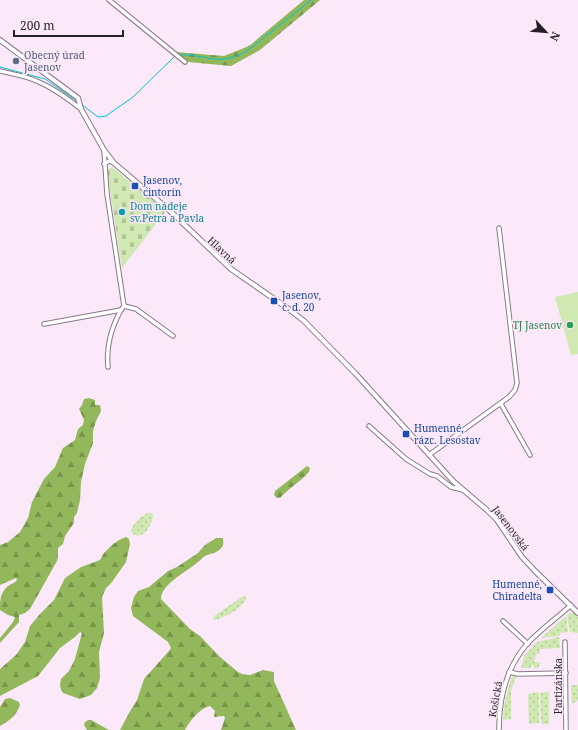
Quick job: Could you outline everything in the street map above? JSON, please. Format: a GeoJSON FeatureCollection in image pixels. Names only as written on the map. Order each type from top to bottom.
{"type":"FeatureCollection","features":[{"type":"Feature","properties":{"kind":"street"},"geometry":{"type":"LineString","coordinates":[[109,0],[185,62]]}},
{"type":"Feature","properties":{"kind":"street","name":"Hlavná"},"geometry":{"type":"LineString","coordinates":[[0,40],[74,94],[104,150],[114,163],[169,210],[231,269],[304,321],[360,379],[425,451]]}},
{"type":"Feature","properties":{"kind":"street"},"geometry":{"type":"LineString","coordinates":[[0,71],[21,75],[40,82],[81,108]]}},
{"type":"Feature","properties":{"kind":"street"},"geometry":{"type":"LineString","coordinates":[[104,150],[104,164],[124,306],[114,322],[109,339],[107,355],[108,367]]}},
{"type":"Feature","properties":{"kind":"street"},"geometry":{"type":"LineString","coordinates":[[104,164],[108,161],[114,163]]}},
{"type":"Feature","properties":{"kind":"street"},"geometry":{"type":"LineString","coordinates":[[429,455],[510,397],[515,390],[516,383],[499,228]]}},
{"type":"Feature","properties":{"kind":"street"},"geometry":{"type":"LineString","coordinates":[[124,306],[136,309],[173,336]]}},
{"type":"Feature","properties":{"kind":"street"},"geometry":{"type":"LineString","coordinates":[[44,324],[121,310]]}},
{"type":"Feature","properties":{"kind":"street"},"geometry":{"type":"LineString","coordinates":[[500,404],[530,455]]}},
{"type":"Feature","properties":{"kind":"street"},"geometry":{"type":"LineString","coordinates":[[369,426],[406,459],[430,474],[437,476],[451,487],[464,491]]}},
{"type":"Feature","properties":{"kind":"street","name":"Jasenovská"},"geometry":{"type":"LineString","coordinates":[[425,451],[453,481],[497,520],[522,557],[543,580],[572,605],[578,613]]}},
{"type":"Feature","properties":{"kind":"street","name":"Košická"},"geometry":{"type":"LineString","coordinates":[[499,730],[499,709],[509,672],[517,658],[528,644],[572,605]]}},
{"type":"Feature","properties":{"kind":"street"},"geometry":{"type":"LineString","coordinates":[[503,621],[528,644]]}},
{"type":"Feature","properties":{"kind":"street","name":"Partizánska"},"geometry":{"type":"LineString","coordinates":[[565,642],[566,730]]}},
{"type":"Feature","properties":{"kind":"street","name":"Košická"},"geometry":{"type":"LineString","coordinates":[[509,672],[518,674],[566,673]]}},
{"type":"Feature","properties":{"kind":"green space"},"geometry":{"type":"Polygon","coordinates":[[[304,0],[320,0],[260,50],[231,66],[188,62],[176,52],[224,56],[249,46],[304,0]]]}},
{"type":"Feature","properties":{"kind":"green space"},"geometry":{"type":"Polygon","coordinates":[[[112,167],[166,211],[122,268],[107,171],[112,167]]]}},
{"type":"Feature","properties":{"kind":"green space","name":"TJ Jasenov"},"geometry":{"type":"Polygon","coordinates":[[[578,292],[578,354],[571,355],[555,297],[578,292]]]}},
{"type":"Feature","properties":{"kind":"green space"},"geometry":{"type":"Polygon","coordinates":[[[89,398],[95,400],[95,405],[100,405],[101,411],[96,421],[93,431],[93,443],[85,464],[81,482],[80,500],[77,513],[74,517],[74,523],[65,536],[63,544],[58,548],[57,561],[30,609],[19,615],[19,622],[0,643],[0,638],[13,622],[15,617],[0,610],[1,595],[7,587],[17,580],[16,578],[0,585],[0,545],[8,542],[20,532],[28,518],[32,502],[44,479],[55,467],[63,448],[75,440],[78,429],[83,425],[84,420],[79,409],[84,399],[89,398]]]}},
{"type":"Feature","properties":{"kind":"green space"},"geometry":{"type":"Polygon","coordinates":[[[307,466],[310,468],[309,472],[302,479],[280,498],[277,498],[274,495],[275,491],[307,466]]]}},
{"type":"Feature","properties":{"kind":"green space"},"geometry":{"type":"Polygon","coordinates":[[[152,513],[153,516],[151,524],[146,532],[135,535],[131,532],[131,529],[142,516],[152,513]]]}},
{"type":"Feature","properties":{"kind":"green space"},"geometry":{"type":"Polygon","coordinates":[[[126,537],[129,539],[130,544],[126,562],[106,588],[102,597],[104,633],[99,652],[100,678],[97,688],[91,695],[80,699],[63,693],[61,690],[61,679],[69,671],[75,659],[82,633],[80,632],[60,648],[38,676],[0,696],[0,669],[16,655],[25,642],[30,626],[54,600],[65,578],[81,567],[100,560],[104,553],[112,545],[126,537]]]}},
{"type":"Feature","properties":{"kind":"green space"},"geometry":{"type":"Polygon","coordinates":[[[216,538],[223,538],[222,547],[216,552],[204,556],[194,566],[170,583],[162,593],[161,599],[190,629],[200,636],[220,657],[238,672],[250,675],[263,670],[274,672],[274,681],[296,730],[221,730],[225,718],[224,716],[214,717],[215,711],[210,706],[202,709],[192,719],[185,730],[120,730],[137,700],[144,679],[171,648],[168,642],[133,616],[131,608],[134,597],[138,591],[149,587],[168,571],[177,567],[198,553],[205,545],[216,538]]]}},
{"type":"Feature","properties":{"kind":"green space"},"geometry":{"type":"Polygon","coordinates":[[[243,596],[246,596],[246,599],[237,609],[224,617],[213,620],[214,616],[243,596]]]}},
{"type":"Feature","properties":{"kind":"green space"},"geometry":{"type":"Polygon","coordinates":[[[574,613],[578,617],[578,633],[570,632],[567,615],[574,613]]]}},
{"type":"Feature","properties":{"kind":"green space"},"geometry":{"type":"Polygon","coordinates":[[[566,616],[568,632],[560,633],[560,636],[541,638],[566,616]]]}},
{"type":"Feature","properties":{"kind":"green space"},"geometry":{"type":"Polygon","coordinates":[[[559,637],[560,648],[540,649],[540,654],[536,654],[534,662],[540,662],[540,665],[537,668],[534,668],[534,665],[531,665],[531,668],[521,668],[525,655],[537,642],[559,637]]]}},
{"type":"Feature","properties":{"kind":"green space"},"geometry":{"type":"Polygon","coordinates":[[[517,675],[511,690],[511,719],[503,720],[504,706],[511,678],[517,675]]]}},
{"type":"Feature","properties":{"kind":"green space"},"geometry":{"type":"Polygon","coordinates":[[[571,685],[578,685],[578,700],[572,704],[571,685]]]}},
{"type":"Feature","properties":{"kind":"green space"},"geometry":{"type":"Polygon","coordinates":[[[549,692],[549,724],[541,724],[540,693],[549,692]]]}},
{"type":"Feature","properties":{"kind":"green space"},"geometry":{"type":"Polygon","coordinates":[[[539,693],[539,723],[529,724],[528,694],[539,693]]]}},
{"type":"Feature","properties":{"kind":"green space"},"geometry":{"type":"Polygon","coordinates":[[[10,698],[19,702],[20,705],[17,712],[0,726],[0,707],[5,699],[10,698]]]}},
{"type":"Feature","properties":{"kind":"green space"},"geometry":{"type":"Polygon","coordinates":[[[88,720],[91,720],[109,730],[87,730],[84,725],[88,720]]]}},
{"type":"Feature","properties":{"kind":"waterway"},"geometry":{"type":"LineString","coordinates":[[178,55],[212,59],[228,59],[237,56],[247,51],[311,0]]}},
{"type":"Feature","properties":{"kind":"waterway"},"geometry":{"type":"LineString","coordinates":[[81,104],[98,117],[106,116],[133,97],[175,56]]}},
{"type":"Feature","properties":{"kind":"waterway"},"geometry":{"type":"LineString","coordinates":[[0,67],[45,79],[77,101]]}},
{"type":"Feature","properties":{"kind":"place","name":"Obecný úrad Jasenov"},"geometry":{"type":"Point","coordinates":[16,61]}},
{"type":"Feature","properties":{"kind":"place","name":"Jasenov, cintorín"},"geometry":{"type":"Point","coordinates":[135,186]}},
{"type":"Feature","properties":{"kind":"place","name":"Dom nádeje sv.Petra a Pavla"},"geometry":{"type":"Point","coordinates":[122,212]}},
{"type":"Feature","properties":{"kind":"place","name":"Jasenov, č. d. 20"},"geometry":{"type":"Point","coordinates":[274,301]}},
{"type":"Feature","properties":{"kind":"place","name":"TJ Jasenov"},"geometry":{"type":"Point","coordinates":[570,325]}},
{"type":"Feature","properties":{"kind":"place","name":"Humenné, rázc. Lesostav"},"geometry":{"type":"Point","coordinates":[406,434]}},
{"type":"Feature","properties":{"kind":"place","name":"Humenné, Chiradelta"},"geometry":{"type":"Point","coordinates":[550,590]}}]}
